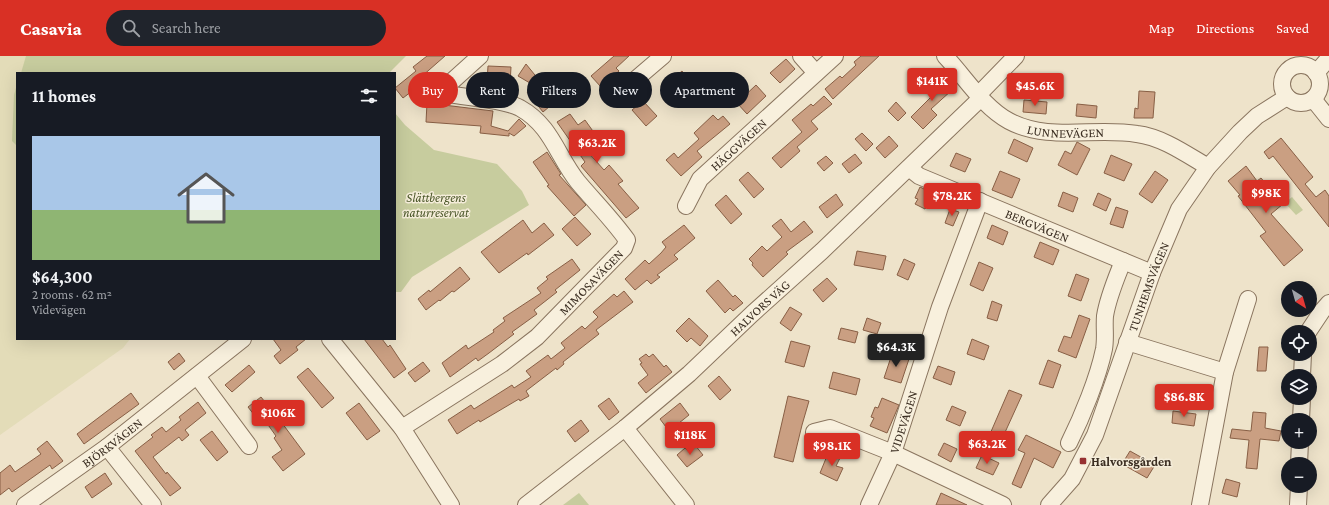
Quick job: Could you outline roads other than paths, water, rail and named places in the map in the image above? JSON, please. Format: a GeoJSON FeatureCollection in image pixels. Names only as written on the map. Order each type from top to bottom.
{"type":"FeatureCollection","features":[{"type":"Feature","properties":{"kind":"street","name":"MIMOSAVÄGEN"},"geometry":{"type":"LineString","coordinates":[[402,428],[502,364],[537,337],[624,248],[627,240],[574,177],[554,141],[545,128],[532,116],[520,108],[506,103],[465,98],[443,93],[449,84],[480,56]]}},
{"type":"Feature","properties":{"kind":"street"},"geometry":{"type":"LineString","coordinates":[[644,72],[663,56]]}},
{"type":"Feature","properties":{"kind":"street"},"geometry":{"type":"LineString","coordinates":[[800,56],[816,73]]}},
{"type":"Feature","properties":{"kind":"street","name":"HÄGGVÄGEN"},"geometry":{"type":"LineString","coordinates":[[686,206],[700,179],[835,56]]}},
{"type":"Feature","properties":{"kind":"street","name":"LUNNEVÄGEN"},"geometry":{"type":"LineString","coordinates":[[945,56],[980,96],[1007,120],[1034,131],[1121,132],[1142,135],[1157,139],[1208,167]]}},
{"type":"Feature","properties":{"kind":"street","name":"HALVORS VÄG"},"geometry":{"type":"LineString","coordinates":[[526,505],[625,428],[689,374],[909,168],[980,96],[1016,56]]}},
{"type":"Feature","properties":{"kind":"street"},"geometry":{"type":"LineString","coordinates":[[1316,73],[1329,58]]}},
{"type":"Feature","properties":{"kind":"street"},"geometry":{"type":"LineString","coordinates":[[1297,66],[1303,66],[1309,67],[1316,73],[1319,87],[1313,99],[1300,103],[1287,97],[1282,84],[1288,71],[1297,66]]}},
{"type":"Feature","properties":{"kind":"street","name":"TUNHEMSVÄGEN"},"geometry":{"type":"LineString","coordinates":[[1049,505],[1072,479],[1083,461],[1095,435],[1152,273],[1180,210],[1208,167],[1257,116],[1287,97]]}},
{"type":"Feature","properties":{"kind":"street"},"geometry":{"type":"LineString","coordinates":[[1313,99],[1329,119]]}},
{"type":"Feature","properties":{"kind":"street","name":"BERGVÄGEN"},"geometry":{"type":"LineString","coordinates":[[909,168],[919,176],[1152,273]]}},
{"type":"Feature","properties":{"kind":"street","name":"VIDEVÄGEN"},"geometry":{"type":"LineString","coordinates":[[869,505],[893,454],[940,307],[980,201]]}},
{"type":"Feature","properties":{"kind":"street"},"geometry":{"type":"LineString","coordinates":[[1069,443],[1080,421],[1103,351],[1108,303],[1123,261]]}},
{"type":"Feature","properties":{"kind":"street"},"geometry":{"type":"LineString","coordinates":[[1200,505],[1225,372],[1248,299]]}},
{"type":"Feature","properties":{"kind":"street"},"geometry":{"type":"LineString","coordinates":[[1313,325],[1329,303]]}},
{"type":"Feature","properties":{"kind":"street","name":"BJÖRKVÄGEN"},"geometry":{"type":"LineString","coordinates":[[25,505],[107,447],[242,340]]}},
{"type":"Feature","properties":{"kind":"street"},"geometry":{"type":"LineString","coordinates":[[331,340],[402,428],[451,505]]}},
{"type":"Feature","properties":{"kind":"street"},"geometry":{"type":"LineString","coordinates":[[1127,342],[1225,372]]}},
{"type":"Feature","properties":{"kind":"street"},"geometry":{"type":"LineString","coordinates":[[197,376],[249,446]]}},
{"type":"Feature","properties":{"kind":"street"},"geometry":{"type":"LineString","coordinates":[[625,428],[686,505]]}},
{"type":"Feature","properties":{"kind":"street"},"geometry":{"type":"LineString","coordinates":[[814,432],[830,428],[893,454],[1003,505]]}},
{"type":"Feature","properties":{"kind":"street"},"geometry":{"type":"LineString","coordinates":[[107,447],[153,505]]}},
{"type":"Feature","properties":{"kind":"street"},"geometry":{"type":"LineString","coordinates":[[1298,493],[1298,505]]}},
{"type":"Feature","properties":{"kind":"place","name":"Halvorsgården"},"geometry":{"type":"Point","coordinates":[1083,461]}},
{"type":"Feature","properties":{"kind":"park label","name":"Slättbergens naturreservat"},"geometry":{"type":"Point","coordinates":[436,204]}}]}
